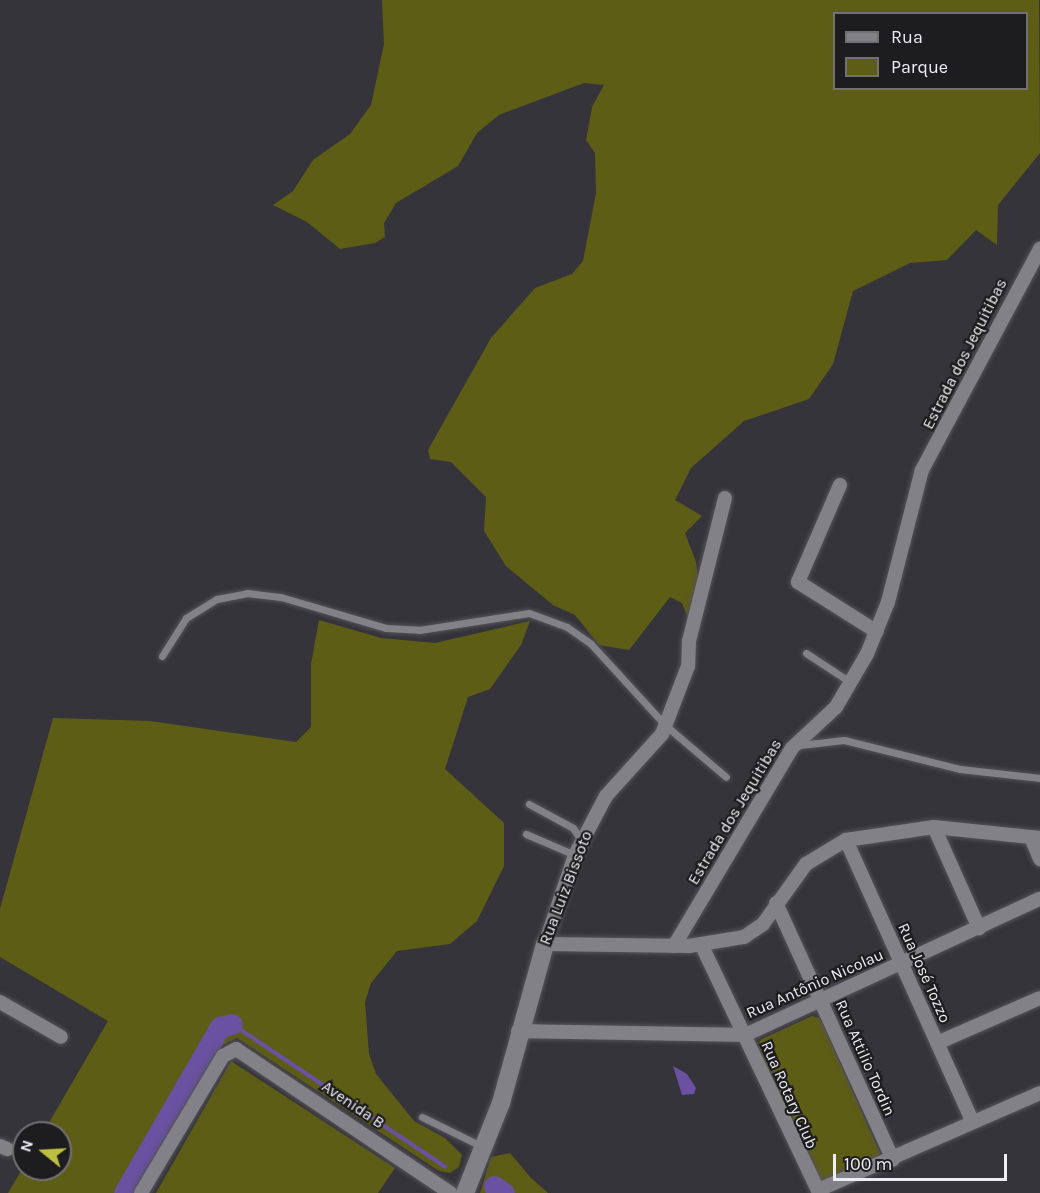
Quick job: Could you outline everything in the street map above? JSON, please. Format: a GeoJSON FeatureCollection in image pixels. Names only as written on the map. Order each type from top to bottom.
{"type":"FeatureCollection","features":[{"type":"Feature","properties":{"kind":"street","name":"Estrada dos Jequitibas"},"geometry":{"type":"LineString","coordinates":[[674,946],[792,748],[836,707],[877,632],[922,470],[1040,249]]}},
{"type":"Feature","properties":{"kind":"street"},"geometry":{"type":"LineString","coordinates":[[840,485],[798,582],[877,632]]}},
{"type":"Feature","properties":{"kind":"street","name":"Rua Luiz Bissoto"},"geometry":{"type":"LineString","coordinates":[[465,1193],[483,1147],[545,944],[581,840],[606,796],[665,725],[688,666],[689,641],[726,498]]}},
{"type":"Feature","properties":{"kind":"street"},"geometry":{"type":"LineString","coordinates":[[545,944],[674,946],[702,945],[744,937],[762,924],[806,864],[846,840],[934,827],[1036,839],[1040,859]]}},
{"type":"Feature","properties":{"kind":"street"},"geometry":{"type":"LineString","coordinates":[[934,827],[979,927]]}},
{"type":"Feature","properties":{"kind":"street","name":"Rua José Tozzo"},"geometry":{"type":"LineString","coordinates":[[846,840],[972,1120]]}},
{"type":"Feature","properties":{"kind":"street","name":"Rua Antônio Nicolau"},"geometry":{"type":"LineString","coordinates":[[518,1031],[744,1035],[1040,899]]}},
{"type":"Feature","properties":{"kind":"street","name":"Rua Attilio Tordin"},"geometry":{"type":"LineString","coordinates":[[776,903],[893,1160]]}},
{"type":"Feature","properties":{"kind":"street","name":"Rua Rotary Club"},"geometry":{"type":"LineString","coordinates":[[702,945],[818,1190],[893,1160]]}},
{"type":"Feature","properties":{"kind":"street"},"geometry":{"type":"LineString","coordinates":[[937,1042],[1040,998]]}},
{"type":"Feature","properties":{"kind":"street"},"geometry":{"type":"LineString","coordinates":[[0,1002],[61,1037]]}},
{"type":"Feature","properties":{"kind":"street","name":"Avenida B"},"geometry":{"type":"LineString","coordinates":[[141,1193],[223,1056],[236,1049],[450,1193]]}},
{"type":"Feature","properties":{"kind":"street"},"geometry":{"type":"LineString","coordinates":[[893,1160],[972,1120],[1040,1093]]}},
{"type":"Feature","properties":{"kind":"lane"},"geometry":{"type":"LineString","coordinates":[[162,656],[186,618],[217,599],[247,593],[281,597],[386,628],[419,630],[529,613],[567,627],[591,644],[665,725],[726,777]]}},
{"type":"Feature","properties":{"kind":"lane"},"geometry":{"type":"LineString","coordinates":[[806,653],[850,682]]}},
{"type":"Feature","properties":{"kind":"lane"},"geometry":{"type":"LineString","coordinates":[[792,748],[844,740],[960,769],[1040,778]]}},
{"type":"Feature","properties":{"kind":"lane"},"geometry":{"type":"LineString","coordinates":[[529,804],[573,828],[581,840]]}},
{"type":"Feature","properties":{"kind":"lane"},"geometry":{"type":"LineString","coordinates":[[526,834],[575,855]]}},
{"type":"Feature","properties":{"kind":"lane"},"geometry":{"type":"LineString","coordinates":[[422,1117],[483,1147]]}},
{"type":"Feature","properties":{"kind":"green space"},"geometry":{"type":"Polygon","coordinates":[[[382,0],[1039,0],[1040,153],[998,205],[997,245],[976,230],[947,260],[910,263],[853,291],[833,364],[809,399],[744,421],[691,468],[675,500],[702,516],[685,533],[696,562],[701,603],[693,632],[682,603],[670,597],[629,650],[599,645],[575,615],[553,605],[506,566],[484,531],[486,497],[451,462],[430,459],[428,450],[491,338],[535,288],[572,274],[583,261],[596,193],[595,153],[586,140],[592,107],[604,85],[584,83],[499,115],[477,133],[458,166],[396,203],[384,223],[385,237],[375,243],[340,249],[307,222],[273,205],[293,191],[313,160],[350,134],[371,105],[384,44],[382,0]]]}},
{"type":"Feature","properties":{"kind":"green space"},"geometry":{"type":"Polygon","coordinates":[[[319,620],[381,638],[435,643],[530,621],[521,645],[490,689],[468,697],[445,769],[504,823],[504,866],[477,921],[450,944],[397,951],[371,983],[365,1002],[369,1054],[376,1074],[414,1121],[445,1138],[462,1155],[459,1167],[450,1173],[439,1171],[237,1038],[223,1045],[206,1067],[132,1193],[8,1193],[15,1181],[72,1181],[72,1121],[50,1121],[108,1021],[0,957],[0,909],[53,718],[150,721],[296,742],[311,727],[311,664],[319,620]]]}},
{"type":"Feature","properties":{"kind":"green space"},"geometry":{"type":"Polygon","coordinates":[[[812,1016],[820,1018],[880,1153],[873,1162],[818,1182],[758,1049],[760,1040],[812,1016]]]}},
{"type":"Feature","properties":{"kind":"green space"},"geometry":{"type":"Polygon","coordinates":[[[231,1061],[395,1168],[378,1193],[156,1193],[231,1061]]]}},
{"type":"Feature","properties":{"kind":"green space"},"geometry":{"type":"Polygon","coordinates":[[[510,1153],[530,1177],[548,1193],[480,1193],[491,1157],[510,1153]]]}},
{"type":"Feature","properties":{"kind":"shaded area"},"geometry":{"type":"Polygon","coordinates":[[[673,1066],[687,1074],[696,1088],[694,1094],[682,1095],[673,1066]]]}},
{"type":"Feature","properties":{"kind":"waterway"},"geometry":{"type":"LineString","coordinates":[[232,1024],[446,1167]]}},
{"type":"Feature","properties":{"kind":"waterway"},"geometry":{"type":"LineString","coordinates":[[124,1193],[220,1027],[232,1024]]}},
{"type":"Feature","properties":{"kind":"waterway"},"geometry":{"type":"LineString","coordinates":[[494,1186],[504,1193]]}}]}
